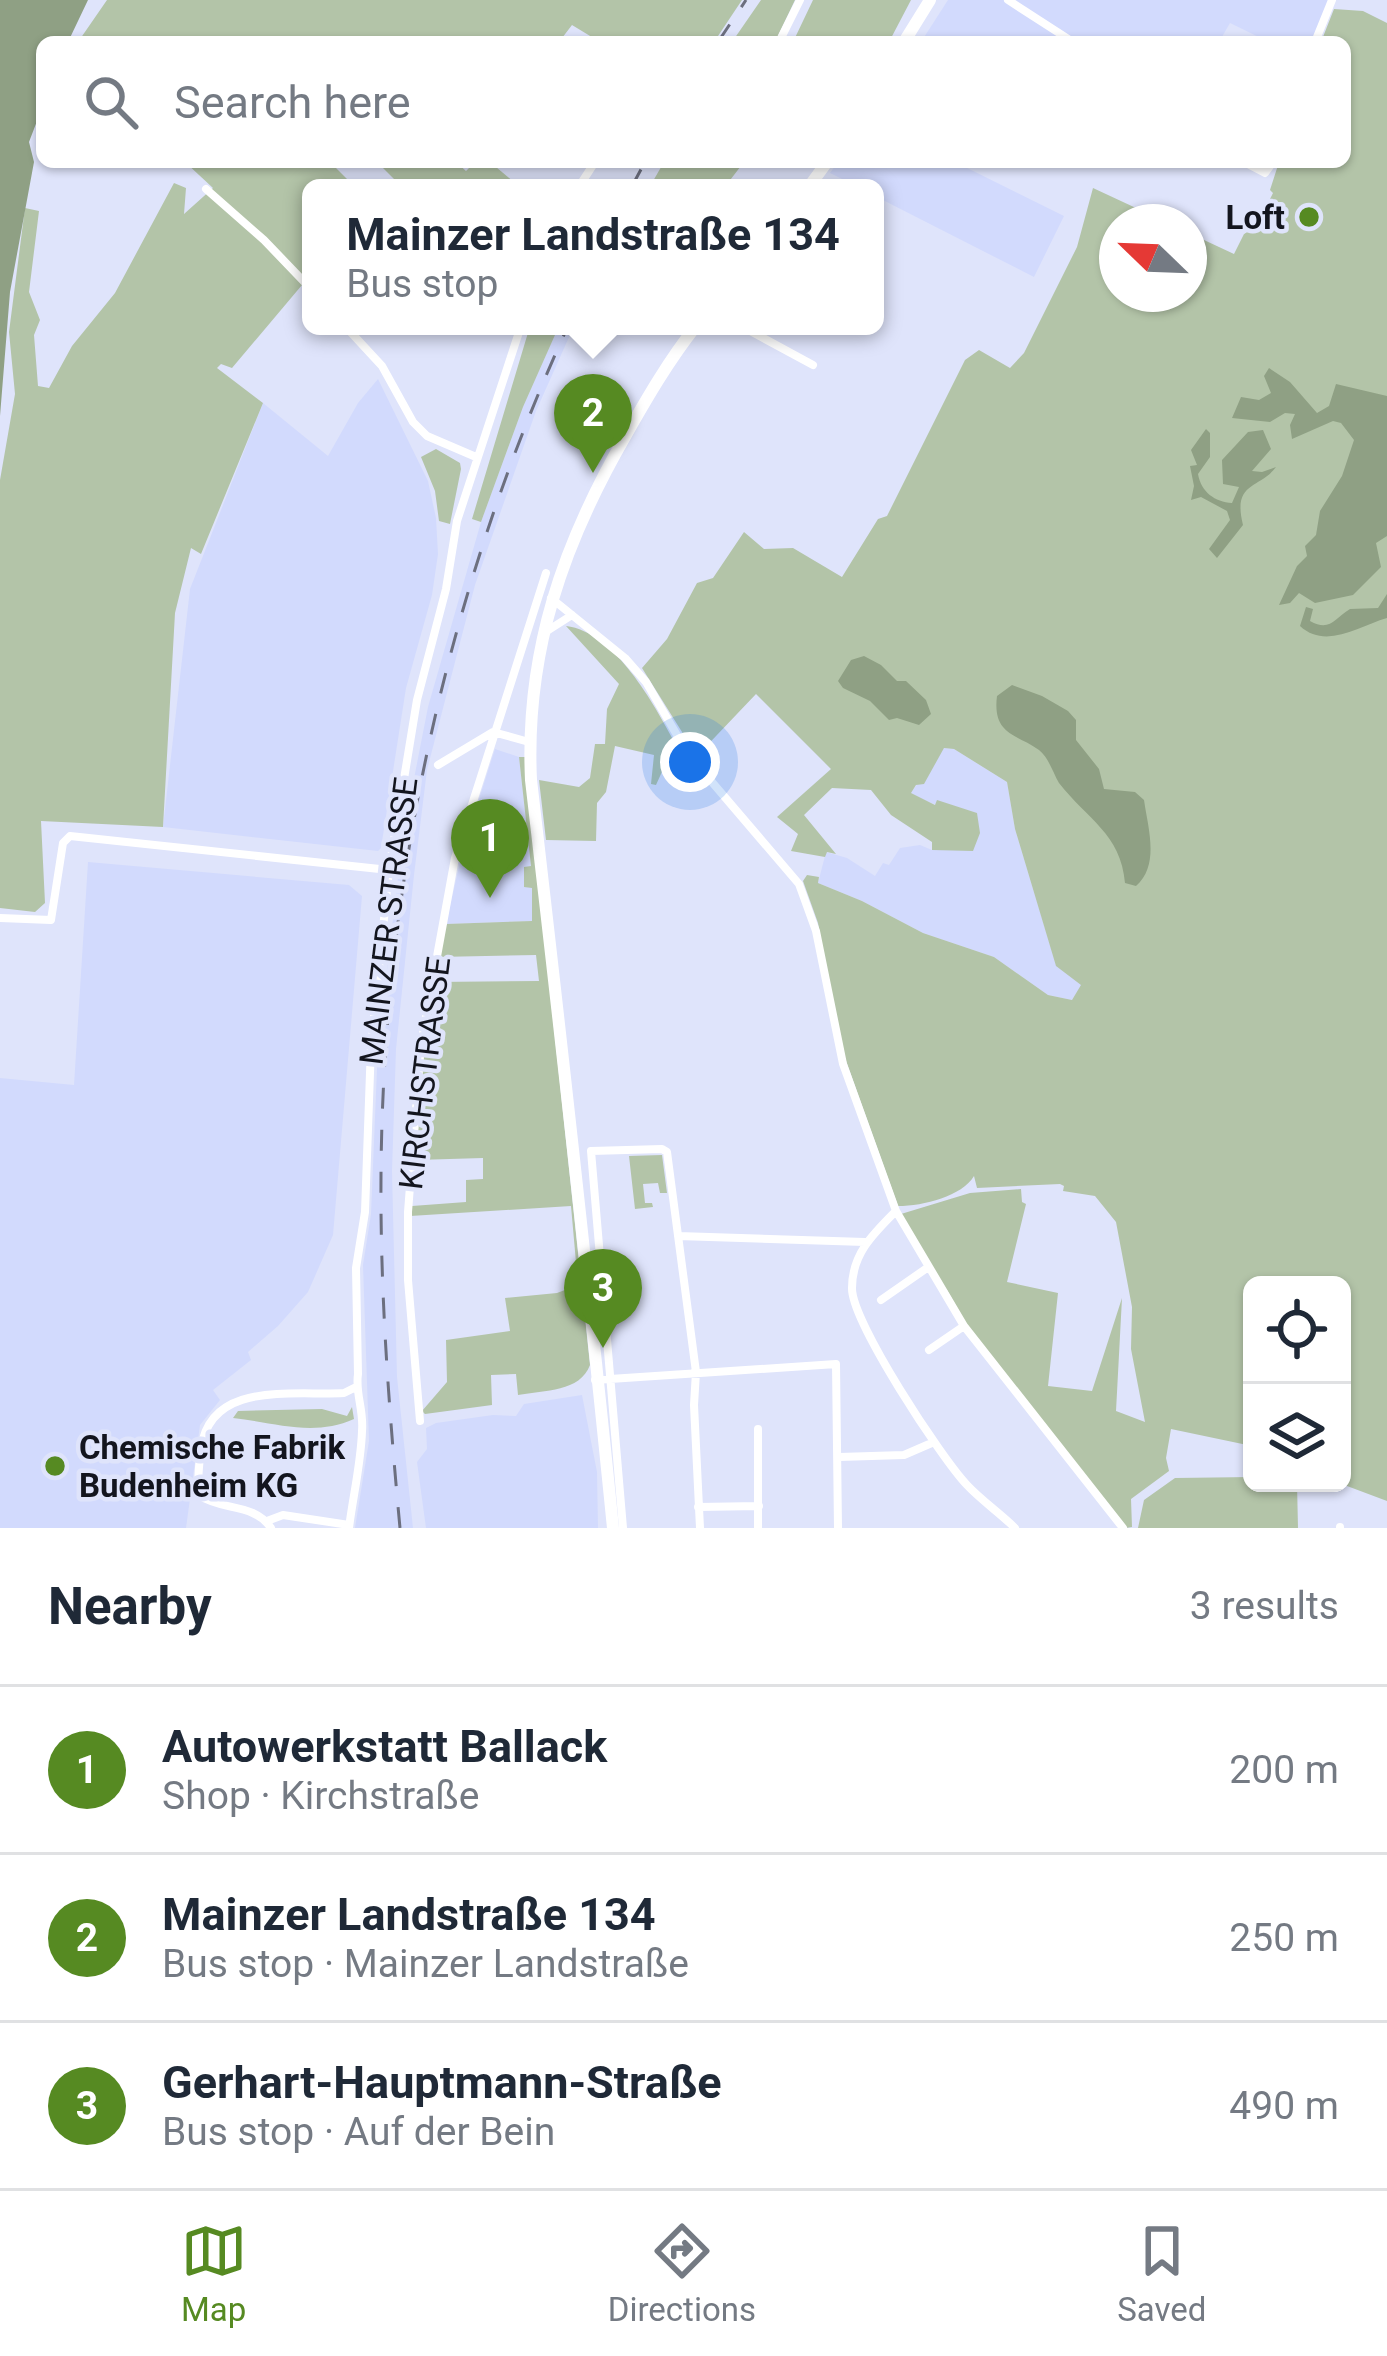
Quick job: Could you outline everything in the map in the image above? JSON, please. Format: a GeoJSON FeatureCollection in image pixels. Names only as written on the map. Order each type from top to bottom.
{"type":"FeatureCollection","features":[{"type":"Feature","properties":{"kind":"main road"},"geometry":{"type":"LineString","coordinates":[[908,36],[930,0]]}},
{"type":"Feature","properties":{"kind":"main road"},"geometry":{"type":"LineString","coordinates":[[610,1528],[590,1291],[529,742],[539,642],[580,520],[656,383],[690,335]]}},
{"type":"Feature","properties":{"kind":"street"},"geometry":{"type":"LineString","coordinates":[[782,36],[800,0]]}},
{"type":"Feature","properties":{"kind":"street"},"geometry":{"type":"LineString","coordinates":[[1014,2],[1064,36]]}},
{"type":"Feature","properties":{"kind":"street"},"geometry":{"type":"LineString","coordinates":[[1317,36],[1328,2]]}},
{"type":"Feature","properties":{"kind":"street"},"geometry":{"type":"LineString","coordinates":[[206,189],[302,280]]}},
{"type":"Feature","properties":{"kind":"street"},"geometry":{"type":"LineString","coordinates":[[353,335],[382,366],[413,422],[427,436],[476,457]]}},
{"type":"Feature","properties":{"kind":"street","name":"MAINZER STRASSE"},"geometry":{"type":"LineString","coordinates":[[350,1527],[363,1416],[354,1388],[358,1374],[356,1280],[365,1212],[370,1045],[389,870],[417,700],[446,589],[457,521],[518,335]]}},
{"type":"Feature","properties":{"kind":"street"},"geometry":{"type":"LineString","coordinates":[[758,335],[813,365]]}},
{"type":"Feature","properties":{"kind":"street","name":"KIRCHSTRASSE"},"geometry":{"type":"LineString","coordinates":[[420,1420],[408,1280],[416,1087],[452,873],[546,573]]}},
{"type":"Feature","properties":{"kind":"street"},"geometry":{"type":"LineString","coordinates":[[550,598],[626,658],[646,682],[688,754],[786,867],[809,907],[842,1064],[896,1211],[964,1326],[1123,1528]]}},
{"type":"Feature","properties":{"kind":"street"},"geometry":{"type":"LineString","coordinates":[[539,642],[572,615]]}},
{"type":"Feature","properties":{"kind":"street"},"geometry":{"type":"LineString","coordinates":[[438,765],[493,732],[529,742]]}},
{"type":"Feature","properties":{"kind":"street"},"geometry":{"type":"LineString","coordinates":[[0,918],[50,920],[63,843],[70,836],[389,870]]}},
{"type":"Feature","properties":{"kind":"street"},"geometry":{"type":"LineString","coordinates":[[623,1528],[591,1151],[667,1151],[696,1372],[700,1528]]}},
{"type":"Feature","properties":{"kind":"street"},"geometry":{"type":"LineString","coordinates":[[896,1211],[865,1242],[854,1270],[853,1301],[934,1442],[966,1484],[1016,1528]]}},
{"type":"Feature","properties":{"kind":"street"},"geometry":{"type":"LineString","coordinates":[[678,1236],[865,1242]]}},
{"type":"Feature","properties":{"kind":"street"},"geometry":{"type":"LineString","coordinates":[[881,1300],[927,1268]]}},
{"type":"Feature","properties":{"kind":"street"},"geometry":{"type":"LineString","coordinates":[[929,1350],[964,1326]]}},
{"type":"Feature","properties":{"kind":"street"},"geometry":{"type":"LineString","coordinates":[[596,1380],[836,1364],[838,1528]]}},
{"type":"Feature","properties":{"kind":"street"},"geometry":{"type":"LineString","coordinates":[[350,1527],[283,1515],[269,1525],[247,1510],[207,1502],[198,1484],[202,1440],[219,1410],[246,1397],[339,1394],[354,1388]]}},
{"type":"Feature","properties":{"kind":"street"},"geometry":{"type":"LineString","coordinates":[[758,1429],[758,1528]]}},
{"type":"Feature","properties":{"kind":"street"},"geometry":{"type":"LineString","coordinates":[[838,1457],[904,1455],[934,1442]]}},
{"type":"Feature","properties":{"kind":"street"},"geometry":{"type":"LineString","coordinates":[[698,1507],[759,1506]]}},
{"type":"Feature","properties":{"kind":"shaded area"},"geometry":{"type":"Polygon","coordinates":[[[0,0],[88,0],[71,36],[36,36],[36,124],[29,142],[34,162],[10,292],[0,416],[0,0]]]}},
{"type":"Feature","properties":{"kind":"shaded area"},"geometry":{"type":"Polygon","coordinates":[[[107,0],[742,0],[718,36],[590,36],[572,25],[564,36],[82,36],[107,0]]]}},
{"type":"Feature","properties":{"kind":"shaded area"},"geometry":{"type":"Polygon","coordinates":[[[761,0],[795,0],[778,36],[736,36],[761,0]]]}},
{"type":"Feature","properties":{"kind":"shaded area"},"geometry":{"type":"Polygon","coordinates":[[[813,0],[911,0],[892,36],[796,36],[813,0]]]}},
{"type":"Feature","properties":{"kind":"shaded area"},"geometry":{"type":"Polygon","coordinates":[[[948,0],[1329,0],[1314,36],[1257,36],[1230,23],[1222,36],[925,36],[948,0]]]}},
{"type":"Feature","properties":{"kind":"shaded area"},"geometry":{"type":"Polygon","coordinates":[[[1334,9],[1363,11],[1387,23],[1387,1501],[1351,1488],[1351,1276],[1243,1276],[1243,1444],[1171,1429],[1166,1458],[1169,1471],[1131,1499],[1132,1527],[1126,1528],[968,1327],[901,1214],[970,1193],[1021,1189],[1026,1204],[1007,1282],[1058,1293],[1048,1386],[1092,1391],[1122,1298],[1116,1411],[1145,1422],[1131,1349],[1132,1307],[1116,1222],[1095,1196],[1063,1191],[1060,1184],[977,1188],[974,1176],[961,1189],[941,1198],[898,1206],[840,1044],[818,923],[803,881],[807,875],[819,877],[818,883],[923,933],[994,957],[1048,995],[1072,1000],[1081,985],[1056,966],[1015,829],[1007,782],[954,749],[944,748],[924,784],[916,785],[911,793],[935,805],[937,800],[977,813],[980,833],[973,851],[932,850],[932,842],[891,815],[871,790],[832,788],[804,815],[836,854],[827,852],[825,857],[791,851],[798,834],[777,817],[831,769],[756,694],[697,756],[642,668],[667,639],[697,583],[713,578],[744,532],[764,549],[793,548],[842,577],[878,519],[887,516],[965,360],[979,350],[1010,368],[1024,353],[1077,247],[1093,188],[1127,204],[1099,204],[1099,312],[1207,312],[1207,241],[1234,254],[1244,234],[1256,227],[1273,193],[1277,168],[1351,168],[1351,36],[1323,36],[1334,9]]]}},
{"type":"Feature","properties":{"kind":"shaded area"},"geometry":{"type":"Polygon","coordinates":[[[191,168],[336,168],[347,179],[302,179],[302,285],[232,368],[221,364],[217,368],[263,403],[201,554],[191,548],[175,613],[163,827],[41,821],[45,903],[35,912],[0,908],[0,480],[15,394],[9,332],[25,208],[39,211],[29,292],[40,320],[34,335],[38,386],[49,388],[72,346],[115,293],[174,183],[186,188],[184,214],[213,188],[191,168]]]}},
{"type":"Feature","properties":{"kind":"shaded area"},"geometry":{"type":"Polygon","coordinates":[[[383,168],[497,168],[510,179],[394,179],[383,168]]]}},
{"type":"Feature","properties":{"kind":"shaded area"},"geometry":{"type":"Polygon","coordinates":[[[661,168],[739,168],[731,179],[654,179],[661,168]]]}},
{"type":"Feature","properties":{"kind":"shaded area"},"geometry":{"type":"Polygon","coordinates":[[[834,168],[967,168],[1064,216],[1034,277],[884,201],[884,179],[842,179],[830,173],[834,168]]]}},
{"type":"Feature","properties":{"kind":"shaded area"},"geometry":{"type":"Polygon","coordinates":[[[527,335],[555,335],[481,522],[472,519],[527,335]]]}},
{"type":"Feature","properties":{"kind":"shaded area"},"geometry":{"type":"Polygon","coordinates":[[[555,335],[570,335],[536,411],[475,585],[427,770],[396,1049],[392,1171],[397,1377],[413,1528],[355,1528],[369,1441],[363,1265],[371,1214],[378,1045],[403,835],[428,707],[481,522],[555,335]]]}},
{"type":"Feature","properties":{"kind":"shaded area"},"geometry":{"type":"Polygon","coordinates":[[[1269,368],[1290,382],[1317,413],[1329,406],[1336,384],[1387,396],[1387,536],[1376,543],[1381,567],[1353,595],[1315,603],[1299,593],[1290,603],[1279,605],[1297,566],[1307,556],[1305,546],[1316,535],[1320,511],[1342,476],[1354,440],[1341,423],[1333,421],[1292,439],[1290,425],[1295,414],[1285,413],[1270,422],[1232,418],[1241,397],[1259,400],[1271,393],[1264,376],[1269,368]]]}},
{"type":"Feature","properties":{"kind":"shaded area"},"geometry":{"type":"Polygon","coordinates":[[[378,379],[428,481],[438,554],[432,595],[406,688],[381,848],[163,827],[190,589],[263,403],[328,456],[358,403],[378,379]]]}},
{"type":"Feature","properties":{"kind":"shaded area"},"geometry":{"type":"Polygon","coordinates":[[[1206,429],[1210,457],[1198,474],[1206,491],[1220,501],[1232,503],[1239,487],[1223,484],[1222,460],[1248,432],[1263,430],[1271,449],[1252,471],[1276,467],[1244,493],[1243,525],[1217,558],[1209,549],[1230,520],[1227,511],[1201,497],[1191,500],[1190,466],[1197,465],[1191,450],[1206,429]]]}},
{"type":"Feature","properties":{"kind":"shaded area"},"geometry":{"type":"Polygon","coordinates":[[[436,449],[460,463],[450,524],[439,521],[435,491],[421,457],[436,449]]]}},
{"type":"Feature","properties":{"kind":"shaded area"},"geometry":{"type":"Polygon","coordinates":[[[1387,594],[1387,618],[1332,636],[1310,633],[1300,626],[1306,607],[1313,609],[1310,621],[1327,625],[1350,609],[1378,608],[1387,594]]]}},
{"type":"Feature","properties":{"kind":"shaded area"},"geometry":{"type":"Polygon","coordinates":[[[566,626],[584,631],[616,655],[644,690],[675,743],[656,785],[651,784],[654,755],[615,746],[606,792],[597,803],[596,841],[546,840],[539,780],[579,787],[590,778],[595,744],[605,744],[607,709],[619,684],[566,626]]]}},
{"type":"Feature","properties":{"kind":"shaded area"},"geometry":{"type":"Polygon","coordinates":[[[864,656],[897,681],[906,681],[926,700],[931,714],[919,725],[889,720],[870,701],[843,688],[838,681],[851,660],[864,656]]]}},
{"type":"Feature","properties":{"kind":"shaded area"},"geometry":{"type":"Polygon","coordinates":[[[1012,685],[1042,696],[1076,720],[1076,740],[1099,769],[1104,789],[1135,792],[1144,800],[1150,857],[1136,886],[1125,883],[1110,839],[1059,783],[1042,753],[1003,726],[997,696],[1012,685]]]}},
{"type":"Feature","properties":{"kind":"shaded area"},"geometry":{"type":"Polygon","coordinates":[[[944,748],[954,749],[1007,782],[1015,829],[1056,965],[1082,985],[1072,1000],[1048,995],[994,957],[923,933],[818,883],[826,852],[847,858],[875,876],[900,848],[920,845],[932,850],[976,813],[910,794],[944,748]]]}},
{"type":"Feature","properties":{"kind":"shaded area"},"geometry":{"type":"Polygon","coordinates":[[[495,749],[519,757],[531,866],[524,887],[532,887],[532,921],[446,924],[463,849],[495,749]]]}},
{"type":"Feature","properties":{"kind":"shaded area"},"geometry":{"type":"Polygon","coordinates":[[[519,757],[525,757],[590,1365],[570,1385],[518,1395],[516,1374],[491,1375],[492,1405],[425,1414],[422,1411],[447,1382],[446,1340],[510,1331],[505,1298],[557,1293],[578,1285],[571,1206],[410,1216],[412,1206],[466,1202],[466,1180],[483,1179],[483,1158],[416,1160],[424,1045],[434,982],[539,981],[536,955],[437,957],[446,924],[532,921],[532,888],[524,887],[524,867],[531,866],[519,757]]]}},
{"type":"Feature","properties":{"kind":"shaded area"},"geometry":{"type":"Polygon","coordinates":[[[88,862],[349,885],[362,896],[333,1235],[308,1292],[248,1352],[251,1360],[213,1390],[220,1400],[200,1425],[186,1528],[0,1528],[0,1078],[74,1085],[88,862]]]}},
{"type":"Feature","properties":{"kind":"shaded area"},"geometry":{"type":"Polygon","coordinates":[[[662,1155],[667,1193],[660,1193],[658,1183],[643,1184],[645,1203],[653,1207],[635,1209],[629,1156],[662,1155]]]}},
{"type":"Feature","properties":{"kind":"shaded area"},"geometry":{"type":"Polygon","coordinates":[[[582,1395],[597,1472],[598,1528],[426,1528],[417,1462],[427,1449],[426,1428],[493,1415],[516,1416],[524,1404],[582,1395]]]}},
{"type":"Feature","properties":{"kind":"shaded area"},"geometry":{"type":"Polygon","coordinates":[[[352,1407],[354,1419],[324,1427],[233,1418],[238,1411],[322,1409],[347,1416],[352,1407]]]}},
{"type":"Feature","properties":{"kind":"shaded area"},"geometry":{"type":"Polygon","coordinates":[[[1243,1477],[1243,1492],[1297,1492],[1298,1528],[1138,1528],[1144,1500],[1175,1478],[1243,1477]]]}},
{"type":"Feature","properties":{"kind":"railway"},"geometry":{"type":"LineString","coordinates":[[722,36],[746,0]]}},
{"type":"Feature","properties":{"kind":"railway"},"geometry":{"type":"LineString","coordinates":[[636,179],[642,168]]}},
{"type":"Feature","properties":{"kind":"railway"},"geometry":{"type":"LineString","coordinates":[[400,1528],[386,1351],[381,1174],[394,956],[409,847],[456,634],[525,426],[564,335]]}},
{"type":"Feature","properties":{"kind":"place","name":"Loft"},"geometry":{"type":"Point","coordinates":[1309,217]}},
{"type":"Feature","properties":{"kind":"place","name":"Mainzer Landstraße 134"},"geometry":{"type":"Point","coordinates":[593,473]}},
{"type":"Feature","properties":{"kind":"place","name":"Autowerkstatt Ballack"},"geometry":{"type":"Point","coordinates":[490,898]}},
{"type":"Feature","properties":{"kind":"place","name":"Gerhart-Hauptmann-Straße"},"geometry":{"type":"Point","coordinates":[603,1348]}},
{"type":"Feature","properties":{"kind":"place","name":"Chemische Fabrik Budenheim KG"},"geometry":{"type":"Point","coordinates":[55,1466]}}]}
